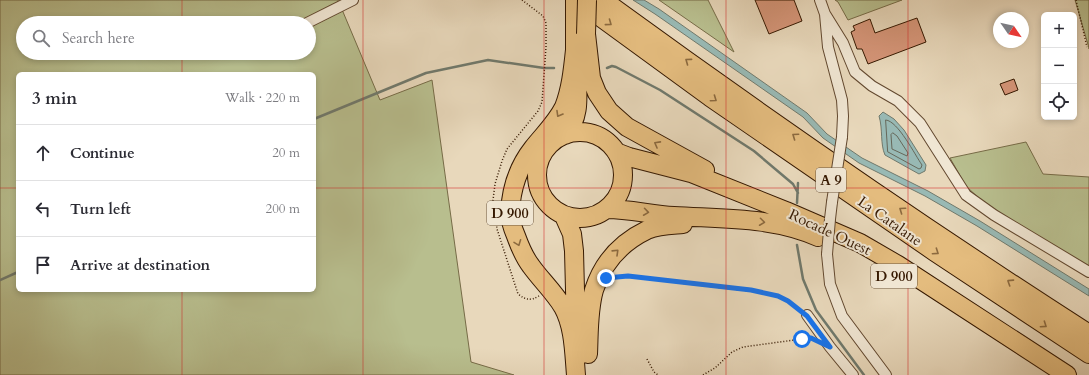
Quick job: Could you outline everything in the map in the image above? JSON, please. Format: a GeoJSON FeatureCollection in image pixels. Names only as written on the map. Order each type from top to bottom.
{"type":"FeatureCollection","features":[{"type":"Feature","properties":{"kind":"highway"},"geometry":{"type":"LineString","coordinates":[[576,0],[591,78],[597,93],[609,111],[627,127],[777,208]]}},
{"type":"Feature","properties":{"kind":"highway","name":"La Catalane"},"geometry":{"type":"LineString","coordinates":[[576,0],[710,97],[935,252],[1089,354]]}},
{"type":"Feature","properties":{"kind":"highway"},"geometry":{"type":"LineString","coordinates":[[565,135],[578,110],[575,50],[581,30],[586,0]]}},
{"type":"Feature","properties":{"kind":"highway","name":"La Catalane"},"geometry":{"type":"LineString","coordinates":[[604,0],[719,84],[918,221],[1089,334]]}},
{"type":"Feature","properties":{"kind":"highway","name":"Rocade Ouest"},"geometry":{"type":"LineString","coordinates":[[564,216],[572,218],[590,218],[607,209],[618,197],[623,182],[622,166],[616,152],[612,146],[599,136],[589,125],[585,115],[581,30]]}},
{"type":"Feature","properties":{"kind":"highway","name":"D 900"},"geometry":{"type":"LineString","coordinates":[[575,50],[572,79],[564,106],[556,120],[532,148],[521,165],[514,183],[510,215],[512,227],[521,250],[531,266],[547,284],[563,307],[571,329],[577,375]]}},
{"type":"Feature","properties":{"kind":"highway"},"geometry":{"type":"LineString","coordinates":[[564,216],[555,211],[542,198],[537,175],[539,161],[549,145],[565,135],[582,132],[599,136]]}},
{"type":"Feature","properties":{"kind":"highway","name":"Rocade Ouest"},"geometry":{"type":"LineString","coordinates":[[616,152],[629,158],[691,173],[860,244],[898,265],[1067,375]]}},
{"type":"Feature","properties":{"kind":"highway","name":"Rocade Ouest"},"geometry":{"type":"LineString","coordinates":[[607,209],[623,209],[672,216],[766,222],[791,227],[815,236],[854,253],[895,276],[1046,375]]}},
{"type":"Feature","properties":{"kind":"highway","name":"D 900"},"geometry":{"type":"LineString","coordinates":[[564,216],[572,234],[574,251],[577,375]]}},
{"type":"Feature","properties":{"kind":"highway"},"geometry":{"type":"LineString","coordinates":[[588,354],[581,267],[582,238],[590,218]]}},
{"type":"Feature","properties":{"kind":"highway"},"geometry":{"type":"LineString","coordinates":[[588,375],[590,311],[594,291],[602,269],[614,252],[630,240],[648,230],[667,225],[723,219]]}},
{"type":"Feature","properties":{"kind":"street"},"geometry":{"type":"LineString","coordinates":[[316,18],[352,0]]}},
{"type":"Feature","properties":{"kind":"street"},"geometry":{"type":"LineString","coordinates":[[820,0],[825,14],[843,43],[855,72],[872,86],[898,101],[920,123],[966,195],[994,215],[1089,272]]}},
{"type":"Feature","properties":{"kind":"street"},"geometry":{"type":"LineString","coordinates":[[825,14],[828,47],[842,100],[843,116],[842,137],[832,202],[827,254],[830,284],[842,316],[886,375]]}},
{"type":"Feature","properties":{"kind":"street"},"geometry":{"type":"LineString","coordinates":[[807,316],[852,375]]}},
{"type":"Feature","properties":{"kind":"path"},"geometry":{"type":"LineString","coordinates":[[1076,0],[1087,47]]}},
{"type":"Feature","properties":{"kind":"path"},"geometry":{"type":"LineString","coordinates":[[613,278],[628,276],[767,293],[788,301],[807,316]]}},
{"type":"Feature","properties":{"kind":"path"},"geometry":{"type":"LineString","coordinates":[[703,375],[715,368],[732,352],[743,347],[811,338],[830,347]]}},
{"type":"Feature","properties":{"kind":"path"},"geometry":{"type":"LineString","coordinates":[[647,359],[654,372],[658,375]]}},
{"type":"Feature","properties":{"kind":"green space"},"geometry":{"type":"Polygon","coordinates":[[[0,0],[338,0],[380,100],[432,80],[471,362],[514,375],[0,375],[0,0]]]}},
{"type":"Feature","properties":{"kind":"green space"},"geometry":{"type":"Polygon","coordinates":[[[659,0],[708,0],[734,52],[659,0]]]}},
{"type":"Feature","properties":{"kind":"green space"},"geometry":{"type":"Polygon","coordinates":[[[835,0],[902,0],[848,20],[838,2],[835,0]]]}},
{"type":"Feature","properties":{"kind":"green space"},"geometry":{"type":"Polygon","coordinates":[[[1075,0],[1089,0],[1089,48],[1075,0]]]}},
{"type":"Feature","properties":{"kind":"green space"},"geometry":{"type":"Polygon","coordinates":[[[1026,142],[1043,174],[1089,177],[1089,267],[984,203],[966,186],[950,158],[1026,142]]]}},
{"type":"Feature","properties":{"kind":"water"},"geometry":{"type":"Polygon","coordinates":[[[633,0],[644,0],[659,9],[807,113],[827,134],[862,158],[928,191],[980,221],[1089,289],[1089,296],[977,226],[925,196],[859,163],[823,138],[803,117],[633,0]]]}},
{"type":"Feature","properties":{"kind":"water"},"geometry":{"type":"Polygon","coordinates":[[[883,112],[894,119],[904,130],[926,165],[925,171],[919,174],[885,155],[883,151],[879,116],[883,112]]]}},
{"type":"Feature","properties":{"kind":"building"},"geometry":{"type":"Polygon","coordinates":[[[755,0],[794,0],[802,21],[769,34],[755,0]]]}},
{"type":"Feature","properties":{"kind":"building"},"geometry":{"type":"Polygon","coordinates":[[[917,18],[926,42],[868,64],[862,49],[857,49],[851,32],[855,30],[853,26],[870,19],[875,33],[917,18]]]}},
{"type":"Feature","properties":{"kind":"building"},"geometry":{"type":"Polygon","coordinates":[[[1014,79],[1018,90],[1005,95],[1000,84],[1014,79]]]}},
{"type":"Feature","properties":{"kind":"waterway"},"geometry":{"type":"LineString","coordinates":[[316,118],[426,73],[488,60],[544,68],[554,68]]}},
{"type":"Feature","properties":{"kind":"waterway"},"geometry":{"type":"LineString","coordinates":[[607,68],[612,66],[616,67],[660,90],[754,151],[793,184],[798,193]]}},
{"type":"Feature","properties":{"kind":"waterway"},"geometry":{"type":"LineString","coordinates":[[797,203],[798,183]]}},
{"type":"Feature","properties":{"kind":"waterway"},"geometry":{"type":"LineString","coordinates":[[797,245],[803,279],[816,310],[864,375]]}},
{"type":"Feature","properties":{"kind":"waterway"},"geometry":{"type":"LineString","coordinates":[[0,280],[16,273]]}},
{"type":"Feature","properties":{"kind":"route"},"geometry":{"type":"LineString","coordinates":[[606,278],[628,276],[751,290],[778,296],[788,301],[807,316],[830,347],[811,338],[802,339]]}}]}
